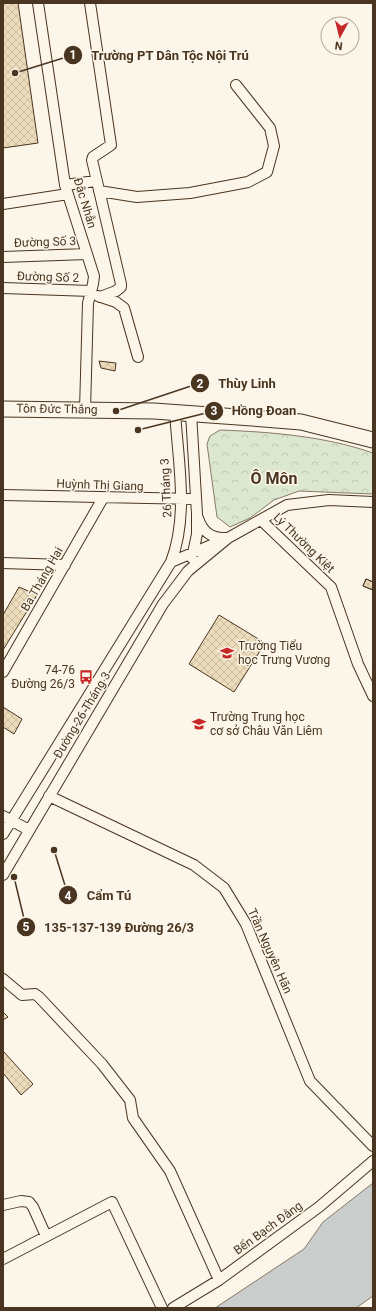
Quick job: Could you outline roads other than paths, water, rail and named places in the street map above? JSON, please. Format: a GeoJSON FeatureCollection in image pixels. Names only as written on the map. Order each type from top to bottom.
{"type":"FeatureCollection","features":[{"type":"Feature","properties":{"kind":"highway","name":"Tôn Đức Thắng"},"geometry":{"type":"LineString","coordinates":[[3,408],[175,412],[301,422],[373,440]]}},
{"type":"Feature","properties":{"kind":"street","name":"Đắc Nhẫn"},"geometry":{"type":"LineString","coordinates":[[38,3],[66,189],[94,276],[94,294],[88,303],[85,410]]}},
{"type":"Feature","properties":{"kind":"street"},"geometry":{"type":"LineString","coordinates":[[90,3],[111,145],[92,160],[121,284],[121,287],[116,291],[94,294]]}},
{"type":"Feature","properties":{"kind":"street"},"geometry":{"type":"LineString","coordinates":[[3,204],[66,189],[97,186],[138,197],[190,192],[248,182],[267,172],[274,146],[270,128],[236,85]]}},
{"type":"Feature","properties":{"kind":"street","name":"Đường Số 3"},"geometry":{"type":"LineString","coordinates":[[3,257],[87,254]]}},
{"type":"Feature","properties":{"kind":"street","name":"Đường Số 2"},"geometry":{"type":"LineString","coordinates":[[3,288],[94,294]]}},
{"type":"Feature","properties":{"kind":"street"},"geometry":{"type":"LineString","coordinates":[[94,294],[116,302],[124,308],[138,358]]}},
{"type":"Feature","properties":{"kind":"street","name":"26 Tháng 3"},"geometry":{"type":"LineString","coordinates":[[171,562],[180,532],[180,500],[175,412]]}},
{"type":"Feature","properties":{"kind":"street"},"geometry":{"type":"LineString","coordinates":[[188,571],[194,553],[197,514],[190,413]]}},
{"type":"Feature","properties":{"kind":"street","name":"Huỳnh Thị Giang"},"geometry":{"type":"LineString","coordinates":[[3,495],[180,500],[196,499]]}},
{"type":"Feature","properties":{"kind":"street","name":"Ba Tháng Hai"},"geometry":{"type":"LineString","coordinates":[[3,672],[102,498]]}},
{"type":"Feature","properties":{"kind":"street"},"geometry":{"type":"LineString","coordinates":[[171,562],[228,538],[286,506],[329,500],[373,502]]}},
{"type":"Feature","properties":{"kind":"street"},"geometry":{"type":"LineString","coordinates":[[197,514],[202,529],[220,539],[228,538]]}},
{"type":"Feature","properties":{"kind":"street","name":"Lý Thường Kiệt"},"geometry":{"type":"LineString","coordinates":[[262,520],[331,587],[358,664],[373,696]]}},
{"type":"Feature","properties":{"kind":"street"},"geometry":{"type":"LineString","coordinates":[[188,571],[228,538]]}},
{"type":"Feature","properties":{"kind":"street","name":"Đường 26 Tháng 3"},"geometry":{"type":"LineString","coordinates":[[3,834],[7,818],[171,562]]}},
{"type":"Feature","properties":{"kind":"street"},"geometry":{"type":"LineString","coordinates":[[3,563],[65,565]]}},
{"type":"Feature","properties":{"kind":"street","name":"Đường 26 Tháng 3"},"geometry":{"type":"LineString","coordinates":[[3,875],[164,604],[188,571]]}},
{"type":"Feature","properties":{"kind":"street","name":"Trần Nguyên Hãn"},"geometry":{"type":"LineString","coordinates":[[49,796],[194,865],[224,888],[246,924],[310,1081],[373,1146]]}},
{"type":"Feature","properties":{"kind":"street"},"geometry":{"type":"LineString","coordinates":[[7,818],[29,830]]}},
{"type":"Feature","properties":{"kind":"street"},"geometry":{"type":"LineString","coordinates":[[3,979],[22,995],[35,994],[39,997],[102,1064],[130,1100],[133,1118],[170,1170],[219,1280]]}},
{"type":"Feature","properties":{"kind":"street","name":"Bến Bạch Đằng"},"geometry":{"type":"LineString","coordinates":[[173,1308],[219,1280],[319,1208],[373,1161]]}},
{"type":"Feature","properties":{"kind":"street"},"geometry":{"type":"LineString","coordinates":[[3,1205],[21,1201],[29,1202],[33,1207],[46,1236]]}},
{"type":"Feature","properties":{"kind":"street"},"geometry":{"type":"LineString","coordinates":[[3,1259],[112,1202],[162,1308]]}},
{"type":"Feature","properties":{"kind":"place","name":"Trường PT Dân Tộc Nội Trú"},"geometry":{"type":"Point","coordinates":[15,73]}},
{"type":"Feature","properties":{"kind":"place","name":"Thùy Linh"},"geometry":{"type":"Point","coordinates":[116,411]}},
{"type":"Feature","properties":{"kind":"place","name":"Hồng Đoan"},"geometry":{"type":"Point","coordinates":[138,430]}},
{"type":"Feature","properties":{"kind":"place","name":"Trường Tiểu học Trưng Vương"},"geometry":{"type":"Point","coordinates":[227,653]}},
{"type":"Feature","properties":{"kind":"place","name":"74-76 Đường 26/3"},"geometry":{"type":"Point","coordinates":[86,677]}},
{"type":"Feature","properties":{"kind":"place","name":"Trường Trung học cơ sở Châu Văn Liêm"},"geometry":{"type":"Point","coordinates":[199,724]}},
{"type":"Feature","properties":{"kind":"place","name":"Cẩm Tú"},"geometry":{"type":"Point","coordinates":[54,850]}},
{"type":"Feature","properties":{"kind":"place","name":"135-137-139 Đường 26/3"},"geometry":{"type":"Point","coordinates":[14,877]}},
{"type":"Feature","properties":{"kind":"district","name":"Ô Môn"},"geometry":{"type":"Point","coordinates":[274,478]}}]}
